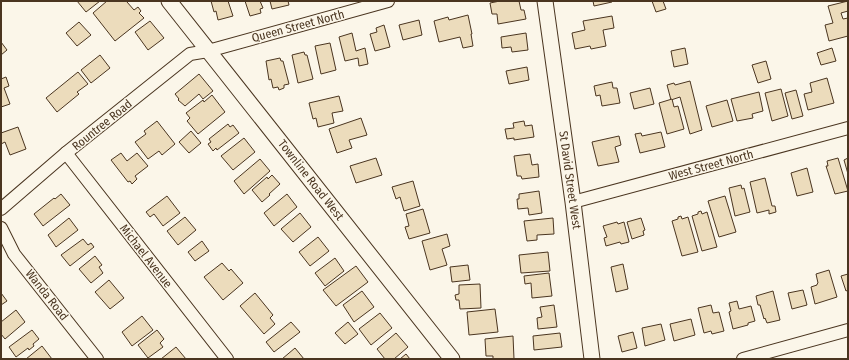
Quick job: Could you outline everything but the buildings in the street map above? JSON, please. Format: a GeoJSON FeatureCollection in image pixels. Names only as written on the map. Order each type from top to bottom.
{"type":"FeatureCollection","features":[{"type":"Feature","properties":{"kind":"street","name":"Townline Road West"},"geometry":{"type":"LineString","coordinates":[[169,1],[452,359]]}},
{"type":"Feature","properties":{"kind":"street","name":"Queen Street North"},"geometry":{"type":"LineString","coordinates":[[208,51],[388,1]]}},
{"type":"Feature","properties":{"kind":"street","name":"St David Street West"},"geometry":{"type":"LineString","coordinates":[[545,1],[573,202],[592,359]]}},
{"type":"Feature","properties":{"kind":"street","name":"Rountree Road"},"geometry":{"type":"LineString","coordinates":[[1,210],[66,154],[190,54],[208,51]]}},
{"type":"Feature","properties":{"kind":"street","name":"West Street North"},"geometry":{"type":"LineString","coordinates":[[573,202],[848,128]]}},
{"type":"Feature","properties":{"kind":"street","name":"Michael Avenue"},"geometry":{"type":"LineString","coordinates":[[66,154],[227,359]]}},
{"type":"Feature","properties":{"kind":"street","name":"Wanda Road"},"geometry":{"type":"LineString","coordinates":[[1,228],[14,254],[97,359]]}},
{"type":"Feature","properties":{"kind":"street"},"geometry":{"type":"LineString","coordinates":[[743,359],[774,355],[848,330]]}}]}
